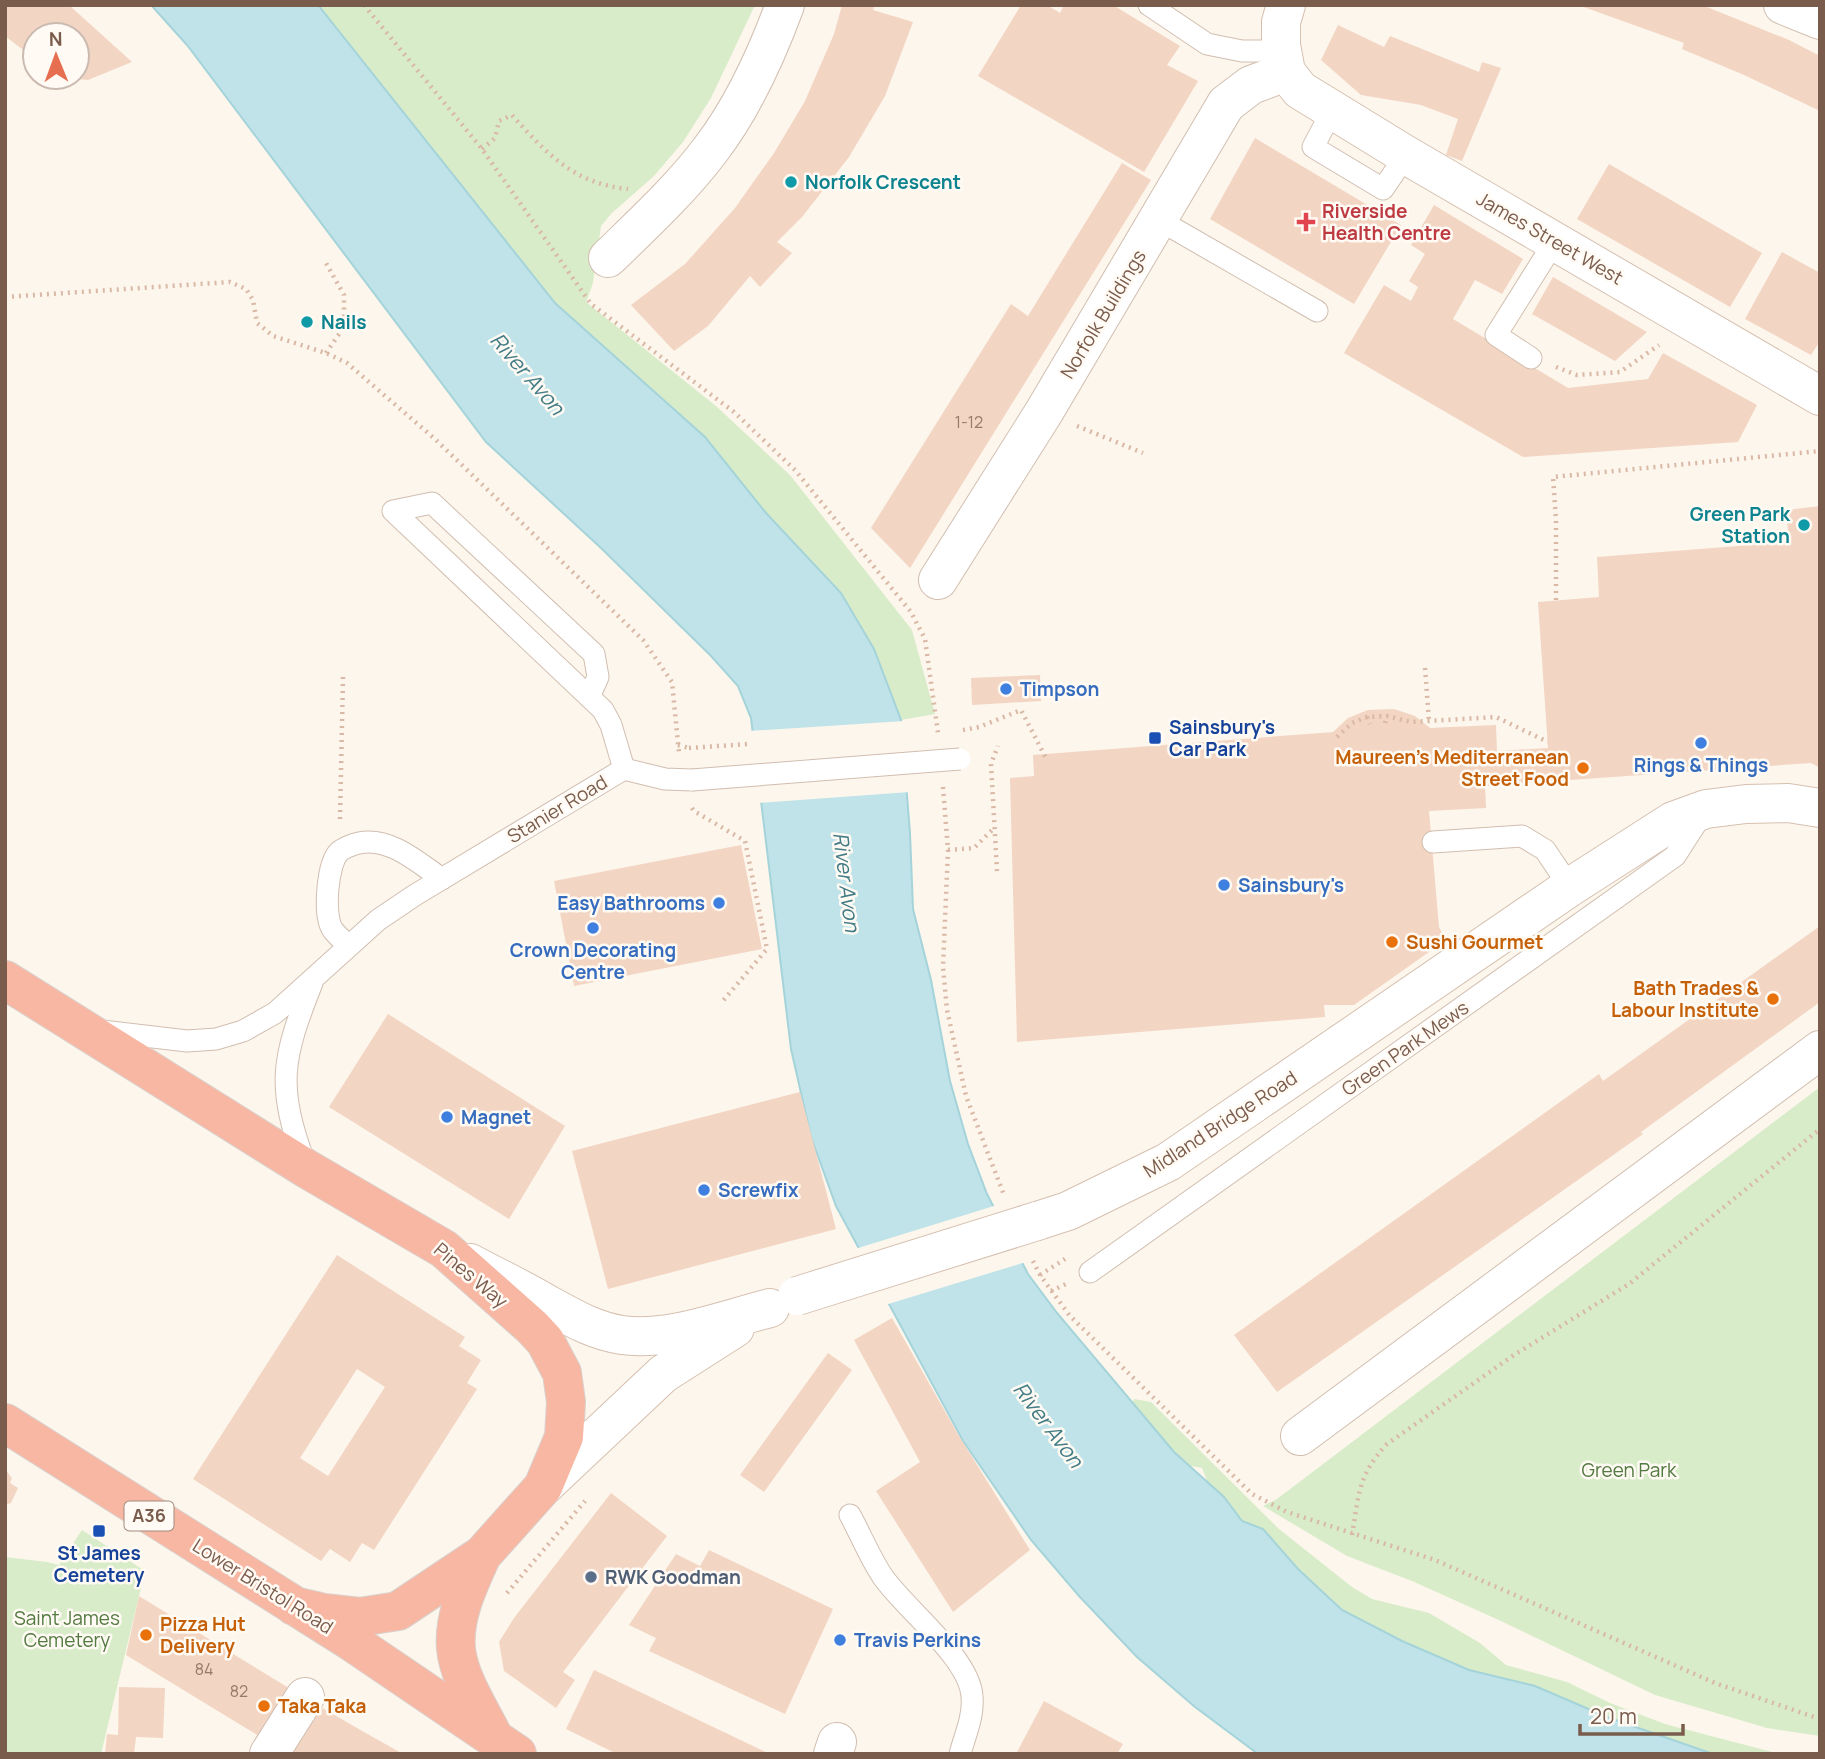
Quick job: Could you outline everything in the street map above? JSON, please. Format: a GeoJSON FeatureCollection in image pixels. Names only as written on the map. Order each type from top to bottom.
{"type":"FeatureCollection","features":[{"type":"Feature","properties":{"kind":"highway","name":"Pines Way"},"geometry":{"type":"LineString","coordinates":[[5,980],[307,1169],[444,1249],[532,1327],[545,1341],[562,1373],[566,1402],[564,1437],[543,1487],[482,1555],[398,1611],[360,1617],[294,1606]]}},
{"type":"Feature","properties":{"kind":"highway","name":"Lower Bristol Road"},"geometry":{"type":"LineString","coordinates":[[5,1423],[400,1673],[506,1747]]}},
{"type":"Feature","properties":{"kind":"highway"},"geometry":{"type":"LineString","coordinates":[[482,1555],[463,1599],[456,1648],[466,1683],[506,1747]]}},
{"type":"Feature","properties":{"kind":"street"},"geometry":{"type":"LineString","coordinates":[[608,258],[677,190],[713,147],[739,105],[774,36],[785,5]]}},
{"type":"Feature","properties":{"kind":"street"},"geometry":{"type":"LineString","coordinates":[[1284,62],[1281,22],[1286,5]]}},
{"type":"Feature","properties":{"kind":"street"},"geometry":{"type":"LineString","coordinates":[[1783,5],[1820,20]]}},
{"type":"Feature","properties":{"kind":"street","name":"James Street West"},"geometry":{"type":"LineString","coordinates":[[1284,62],[1300,90],[1332,111],[1820,396]]}},
{"type":"Feature","properties":{"kind":"street","name":"Norfolk Buildings"},"geometry":{"type":"LineString","coordinates":[[938,580],[1044,412],[1226,104],[1284,62]]}},
{"type":"Feature","properties":{"kind":"street","name":"Midland Bridge Road"},"geometry":{"type":"LineString","coordinates":[[543,1487],[663,1374],[715,1340],[784,1302],[1068,1211],[1168,1162],[1570,887],[1673,821],[1706,809],[1746,804],[1788,803],[1820,808]]}},
{"type":"Feature","properties":{"kind":"street"},"geometry":{"type":"LineString","coordinates":[[1300,1436],[1820,1050]]}},
{"type":"Feature","properties":{"kind":"street"},"geometry":{"type":"LineString","coordinates":[[444,1249],[576,1321],[624,1336],[665,1333],[784,1302]]}},
{"type":"Feature","properties":{"kind":"street"},"geometry":{"type":"LineString","coordinates":[[270,1754],[305,1697]]}},
{"type":"Feature","properties":{"kind":"lane"},"geometry":{"type":"LineString","coordinates":[[1149,5],[1207,44],[1284,62]]}},
{"type":"Feature","properties":{"kind":"lane"},"geometry":{"type":"LineString","coordinates":[[1159,220],[1317,311]]}},
{"type":"Feature","properties":{"kind":"lane"},"geometry":{"type":"LineString","coordinates":[[1531,358],[1496,335],[1555,241]]}},
{"type":"Feature","properties":{"kind":"lane"},"geometry":{"type":"LineString","coordinates":[[589,697],[598,677],[594,654],[499,564],[432,503],[393,512],[468,585],[603,710],[611,725],[624,769]]}},
{"type":"Feature","properties":{"kind":"lane"},"geometry":{"type":"LineString","coordinates":[[468,585],[499,564]]}},
{"type":"Feature","properties":{"kind":"lane"},"geometry":{"type":"LineString","coordinates":[[547,658],[579,640]]}},
{"type":"Feature","properties":{"kind":"lane","name":"Stanier Road"},"geometry":{"type":"LineString","coordinates":[[83,1029],[187,1041],[216,1039],[243,1031],[275,1013],[378,920],[624,769],[686,781],[960,759]]}},
{"type":"Feature","properties":{"kind":"lane","name":"Green Park Mews"},"geometry":{"type":"LineString","coordinates":[[1090,1272],[1675,856],[1706,809]]}},
{"type":"Feature","properties":{"kind":"lane"},"geometry":{"type":"LineString","coordinates":[[1433,842],[1522,836],[1545,850],[1570,887]]}},
{"type":"Feature","properties":{"kind":"lane"},"geometry":{"type":"LineString","coordinates":[[349,946],[332,929],[328,915],[331,867],[339,851],[360,842],[384,844],[407,855],[442,879]]}},
{"type":"Feature","properties":{"kind":"lane"},"geometry":{"type":"LineString","coordinates":[[307,1169],[291,1126],[284,1082],[286,1058],[294,1029],[312,981]]}},
{"type":"Feature","properties":{"kind":"lane"},"geometry":{"type":"LineString","coordinates":[[850,1515],[883,1577],[953,1656],[965,1674],[972,1694],[972,1714],[960,1754]]}},
{"type":"Feature","properties":{"kind":"path"},"geometry":{"type":"LineString","coordinates":[[364,5],[482,149],[591,304],[734,412],[795,470],[911,612],[925,639],[939,735]]}},
{"type":"Feature","properties":{"kind":"path"},"geometry":{"type":"LineString","coordinates":[[482,149],[495,138],[499,121],[512,115],[568,170],[578,175],[620,188],[677,190]]}},
{"type":"Feature","properties":{"kind":"path"},"geometry":{"type":"LineString","coordinates":[[326,263],[344,295],[344,327],[326,353]]}},
{"type":"Feature","properties":{"kind":"path"},"geometry":{"type":"LineString","coordinates":[[5,297],[230,282],[246,289],[253,300],[257,323],[273,336],[326,353],[347,363],[435,439],[643,640],[671,682],[678,745],[694,811],[745,841],[767,949],[722,1002]]}},
{"type":"Feature","properties":{"kind":"path"},"geometry":{"type":"LineString","coordinates":[[1531,358],[1577,375],[1620,372],[1677,333],[1690,320]]}},
{"type":"Feature","properties":{"kind":"path"},"geometry":{"type":"LineString","coordinates":[[1044,412],[1143,453]]}},
{"type":"Feature","properties":{"kind":"path"},"geometry":{"type":"LineString","coordinates":[[1556,600],[1553,477],[1820,451]]}},
{"type":"Feature","properties":{"kind":"path"},"geometry":{"type":"LineString","coordinates":[[1425,668],[1429,721]]}},
{"type":"Feature","properties":{"kind":"path"},"geometry":{"type":"LineString","coordinates":[[339,851],[344,677]]}},
{"type":"Feature","properties":{"kind":"path"},"geometry":{"type":"LineString","coordinates":[[958,731],[979,727],[1021,710],[1047,760]]}},
{"type":"Feature","properties":{"kind":"path"},"geometry":{"type":"LineString","coordinates":[[1385,723],[1387,716]]}},
{"type":"Feature","properties":{"kind":"path"},"geometry":{"type":"LineString","coordinates":[[1337,737],[1352,723],[1367,717],[1387,716],[1411,722],[1496,717],[1548,742]]}},
{"type":"Feature","properties":{"kind":"path"},"geometry":{"type":"LineString","coordinates":[[1367,717],[1370,724]]}},
{"type":"Feature","properties":{"kind":"path"},"geometry":{"type":"LineString","coordinates":[[678,745],[689,748]]}},
{"type":"Feature","properties":{"kind":"path"},"geometry":{"type":"LineString","coordinates":[[997,872],[991,764],[998,746]]}},
{"type":"Feature","properties":{"kind":"path"},"geometry":{"type":"LineString","coordinates":[[943,786],[948,850],[943,967],[947,1010],[966,1096],[995,1177],[1024,1224],[1040,1275],[1070,1316],[1252,1494],[1287,1512],[1435,1560],[1715,1683],[1820,1719]]}},
{"type":"Feature","properties":{"kind":"path"},"geometry":{"type":"LineString","coordinates":[[948,850],[974,848],[994,828]]}},
{"type":"Feature","properties":{"kind":"path"},"geometry":{"type":"LineString","coordinates":[[1352,1535],[1361,1483],[1371,1462],[1387,1444],[1514,1355],[1629,1284],[1820,1129]]}},
{"type":"Feature","properties":{"kind":"path"},"geometry":{"type":"LineString","coordinates":[[1040,1275],[1056,1264]]}},
{"type":"Feature","properties":{"kind":"path"},"geometry":{"type":"LineString","coordinates":[[501,1600],[592,1494]]}},
{"type":"Feature","properties":{"kind":"green space"},"geometry":{"type":"Polygon","coordinates":[[[318,5],[755,5],[711,98],[683,142],[654,176],[601,226],[593,283],[586,302],[716,406],[790,475],[912,630],[935,714],[901,720],[874,649],[705,437],[555,303],[318,5]]]}},
{"type":"Feature","properties":{"kind":"green space","name":"Green Park"},"geometry":{"type":"Polygon","coordinates":[[[1820,1087],[1820,1736],[1767,1728],[1655,1695],[1501,1621],[1412,1581],[1347,1556],[1263,1506],[1277,1499],[1820,1087]]]}},
{"type":"Feature","properties":{"kind":"green space"},"geometry":{"type":"Polygon","coordinates":[[[1134,1399],[1151,1402],[1279,1529],[1352,1587],[1372,1599],[1429,1613],[1480,1643],[1506,1665],[1567,1682],[1610,1703],[1665,1724],[1780,1754],[1679,1754],[1407,1664],[1218,1509],[1202,1468],[1169,1462],[1130,1411],[1134,1399]]]}},
{"type":"Feature","properties":{"kind":"green space","name":"Saint James Cemetery"},"geometry":{"type":"Polygon","coordinates":[[[82,1530],[145,1571],[101,1754],[5,1754],[5,1557],[59,1565],[82,1530]]]}},
{"type":"Feature","properties":{"kind":"water","name":"River Avon"},"geometry":{"type":"Polygon","coordinates":[[[151,5],[318,5],[555,303],[705,437],[766,513],[841,593],[874,649],[901,720],[913,909],[931,980],[950,1081],[968,1144],[987,1194],[1028,1274],[1057,1313],[1174,1452],[1224,1497],[1242,1521],[1263,1529],[1298,1569],[1342,1610],[1402,1641],[1469,1670],[1535,1686],[1607,1717],[1713,1754],[1258,1754],[1195,1707],[1137,1657],[1079,1596],[1031,1540],[963,1441],[836,1206],[811,1137],[791,1049],[751,718],[738,686],[601,548],[486,442],[187,45],[151,5]]]}},
{"type":"Feature","properties":{"kind":"pier"},"geometry":{"type":"Polygon","coordinates":[[[904,721],[910,792],[757,803],[749,731],[904,721]]]}},
{"type":"Feature","properties":{"kind":"pier"},"geometry":{"type":"Polygon","coordinates":[[[997,1205],[1026,1262],[885,1305],[855,1249],[997,1205]]]}},
{"type":"Feature","properties":{"kind":"building"},"geometry":{"type":"Polygon","coordinates":[[[5,5],[69,5],[87,21],[21,21],[21,48],[5,36],[5,5]]]}},
{"type":"Feature","properties":{"kind":"building","name":"Norfolk Crescent"},"geometry":{"type":"Polygon","coordinates":[[[842,5],[875,5],[873,10],[913,22],[885,96],[849,157],[802,217],[777,242],[792,253],[760,287],[750,276],[708,326],[674,351],[631,305],[685,264],[735,208],[774,153],[805,101],[834,34],[842,5]]]}},
{"type":"Feature","properties":{"kind":"building"},"geometry":{"type":"Polygon","coordinates":[[[1021,5],[1047,5],[1060,13],[1064,5],[1113,5],[1180,46],[1167,65],[1198,81],[1144,172],[978,76],[1021,5]]]}},
{"type":"Feature","properties":{"kind":"building"},"geometry":{"type":"Polygon","coordinates":[[[1578,5],[1702,5],[1789,40],[1820,56],[1820,111],[1682,49],[1684,43],[1578,5]]]}},
{"type":"Feature","properties":{"kind":"building"},"geometry":{"type":"Polygon","coordinates":[[[91,25],[132,62],[91,79],[91,25]]]}},
{"type":"Feature","properties":{"kind":"building"},"geometry":{"type":"Polygon","coordinates":[[[1338,25],[1384,47],[1390,36],[1479,72],[1482,62],[1501,68],[1462,161],[1446,155],[1458,119],[1421,105],[1361,95],[1321,60],[1338,25]]]}},
{"type":"Feature","properties":{"kind":"building","name":"Riverside Health Centre"},"geometry":{"type":"Polygon","coordinates":[[[1255,138],[1401,225],[1354,304],[1210,219],[1255,138]]]}},
{"type":"Feature","properties":{"kind":"building"},"geometry":{"type":"Polygon","coordinates":[[[1122,163],[1151,180],[910,568],[871,528],[1011,304],[1028,316],[1122,163]]]}},
{"type":"Feature","properties":{"kind":"building"},"geometry":{"type":"Polygon","coordinates":[[[1609,164],[1762,253],[1730,307],[1577,219],[1609,164]]]}},
{"type":"Feature","properties":{"kind":"building"},"geometry":{"type":"Polygon","coordinates":[[[1434,205],[1523,259],[1502,294],[1475,280],[1453,319],[1568,388],[1648,379],[1663,353],[1757,405],[1738,442],[1523,457],[1344,353],[1384,285],[1411,301],[1418,287],[1409,281],[1425,254],[1411,245],[1434,205]]]}},
{"type":"Feature","properties":{"kind":"building"},"geometry":{"type":"Polygon","coordinates":[[[1782,252],[1820,273],[1820,341],[1811,355],[1745,319],[1782,252]]]}},
{"type":"Feature","properties":{"kind":"building"},"geometry":{"type":"Polygon","coordinates":[[[1553,277],[1647,332],[1615,361],[1532,314],[1553,277]]]}},
{"type":"Feature","properties":{"kind":"building","name":"Sainsbury's"},"geometry":{"type":"Polygon","coordinates":[[[1820,506],[1820,768],[1811,763],[1485,786],[1486,808],[1429,811],[1439,927],[1446,940],[1354,1005],[1324,1005],[1325,1017],[1017,1042],[1010,778],[1034,776],[1033,755],[1333,732],[1348,718],[1368,710],[1394,709],[1415,716],[1430,728],[1496,725],[1497,751],[1548,748],[1538,602],[1599,597],[1597,557],[1789,542],[1786,510],[1820,506]]]}},
{"type":"Feature","properties":{"kind":"building","name":"Timpson"},"geometry":{"type":"Polygon","coordinates":[[[1040,675],[1041,701],[972,705],[971,678],[1040,675]]]}},
{"type":"Feature","properties":{"kind":"building"},"geometry":{"type":"Polygon","coordinates":[[[741,845],[762,949],[574,986],[554,881],[741,845]]]}},
{"type":"Feature","properties":{"kind":"building"},"geometry":{"type":"Polygon","coordinates":[[[1820,926],[1820,1002],[1641,1132],[1643,1134],[1277,1392],[1234,1335],[1599,1074],[1603,1081],[1820,926]]]}},
{"type":"Feature","properties":{"kind":"building","name":"Magnet"},"geometry":{"type":"Polygon","coordinates":[[[388,1014],[565,1126],[509,1219],[329,1107],[388,1014]]]}},
{"type":"Feature","properties":{"kind":"building","name":"Screwfix"},"geometry":{"type":"Polygon","coordinates":[[[800,1092],[836,1229],[608,1289],[572,1151],[800,1092]]]}},
{"type":"Feature","properties":{"kind":"building"},"geometry":{"type":"Polygon","coordinates":[[[337,1255],[465,1337],[459,1346],[481,1360],[467,1383],[477,1389],[374,1550],[362,1543],[350,1562],[330,1549],[321,1561],[193,1479],[337,1255]],[[357,1369],[300,1458],[328,1476],[385,1387],[357,1369]]]}},
{"type":"Feature","properties":{"kind":"building"},"geometry":{"type":"Polygon","coordinates":[[[892,1318],[959,1436],[1030,1550],[953,1612],[876,1491],[920,1462],[854,1340],[892,1318]]]}},
{"type":"Feature","properties":{"kind":"building"},"geometry":{"type":"Polygon","coordinates":[[[828,1353],[852,1370],[764,1492],[740,1475],[828,1353]]]}},
{"type":"Feature","properties":{"kind":"building"},"geometry":{"type":"Polygon","coordinates":[[[5,1469],[12,1478],[10,1483],[18,1488],[11,1503],[5,1505],[5,1469]]]}},
{"type":"Feature","properties":{"kind":"building","name":"RWK Goodman"},"geometry":{"type":"Polygon","coordinates":[[[611,1493],[667,1536],[563,1672],[575,1680],[556,1708],[504,1671],[499,1642],[514,1618],[611,1493]]]}},
{"type":"Feature","properties":{"kind":"building"},"geometry":{"type":"Polygon","coordinates":[[[709,1550],[833,1609],[785,1714],[649,1651],[656,1638],[629,1625],[676,1554],[700,1566],[709,1550]]]}},
{"type":"Feature","properties":{"kind":"building"},"geometry":{"type":"Polygon","coordinates":[[[139,1596],[292,1690],[262,1738],[126,1655],[139,1596]]]}},
{"type":"Feature","properties":{"kind":"building"},"geometry":{"type":"Polygon","coordinates":[[[594,1670],[770,1754],[617,1754],[566,1729],[594,1670]]]}},
{"type":"Feature","properties":{"kind":"building"},"geometry":{"type":"Polygon","coordinates":[[[119,1687],[165,1688],[163,1738],[136,1737],[134,1754],[105,1754],[107,1734],[118,1735],[119,1687]]]}},
{"type":"Feature","properties":{"kind":"building"},"geometry":{"type":"Polygon","coordinates":[[[310,1701],[364,1732],[403,1754],[280,1754],[310,1701]]]}},
{"type":"Feature","properties":{"kind":"building"},"geometry":{"type":"Polygon","coordinates":[[[1044,1701],[1123,1744],[1117,1754],[1016,1754],[1044,1701]]]}},
{"type":"Feature","properties":{"kind":"place","name":"Norfolk Crescent"},"geometry":{"type":"Point","coordinates":[791,182]}},
{"type":"Feature","properties":{"kind":"place","name":"Riverside Health Centre"},"geometry":{"type":"Point","coordinates":[1306,222]}},
{"type":"Feature","properties":{"kind":"place","name":"Nails"},"geometry":{"type":"Point","coordinates":[307,322]}},
{"type":"Feature","properties":{"kind":"place","name":"Green Park Station"},"geometry":{"type":"Point","coordinates":[1804,525]}},
{"type":"Feature","properties":{"kind":"place","name":"Timpson"},"geometry":{"type":"Point","coordinates":[1006,689]}},
{"type":"Feature","properties":{"kind":"place","name":"Sainsbury's Car Park"},"geometry":{"type":"Point","coordinates":[1155,738]}},
{"type":"Feature","properties":{"kind":"place","name":"Rings & Things"},"geometry":{"type":"Point","coordinates":[1701,743]}},
{"type":"Feature","properties":{"kind":"place","name":"Maureen's Mediterranean Street Food"},"geometry":{"type":"Point","coordinates":[1583,768]}},
{"type":"Feature","properties":{"kind":"place","name":"Sainsbury's"},"geometry":{"type":"Point","coordinates":[1224,885]}},
{"type":"Feature","properties":{"kind":"place","name":"Easy Bathrooms"},"geometry":{"type":"Point","coordinates":[719,903]}},
{"type":"Feature","properties":{"kind":"place","name":"Crown Decorating Centre"},"geometry":{"type":"Point","coordinates":[593,928]}},
{"type":"Feature","properties":{"kind":"place","name":"Sushi Gourmet"},"geometry":{"type":"Point","coordinates":[1392,942]}},
{"type":"Feature","properties":{"kind":"place","name":"Bath Trades & Labour Institute"},"geometry":{"type":"Point","coordinates":[1773,999]}},
{"type":"Feature","properties":{"kind":"place","name":"Magnet"},"geometry":{"type":"Point","coordinates":[447,1117]}},
{"type":"Feature","properties":{"kind":"place","name":"Screwfix"},"geometry":{"type":"Point","coordinates":[704,1190]}},
{"type":"Feature","properties":{"kind":"place","name":"St James Cemetery"},"geometry":{"type":"Point","coordinates":[99,1531]}},
{"type":"Feature","properties":{"kind":"place","name":"RWK Goodman"},"geometry":{"type":"Point","coordinates":[591,1577]}},
{"type":"Feature","properties":{"kind":"place","name":"Pizza Hut Delivery"},"geometry":{"type":"Point","coordinates":[146,1635]}},
{"type":"Feature","properties":{"kind":"place","name":"Travis Perkins"},"geometry":{"type":"Point","coordinates":[840,1640]}},
{"type":"Feature","properties":{"kind":"place","name":"Taka Taka"},"geometry":{"type":"Point","coordinates":[264,1706]}}]}
